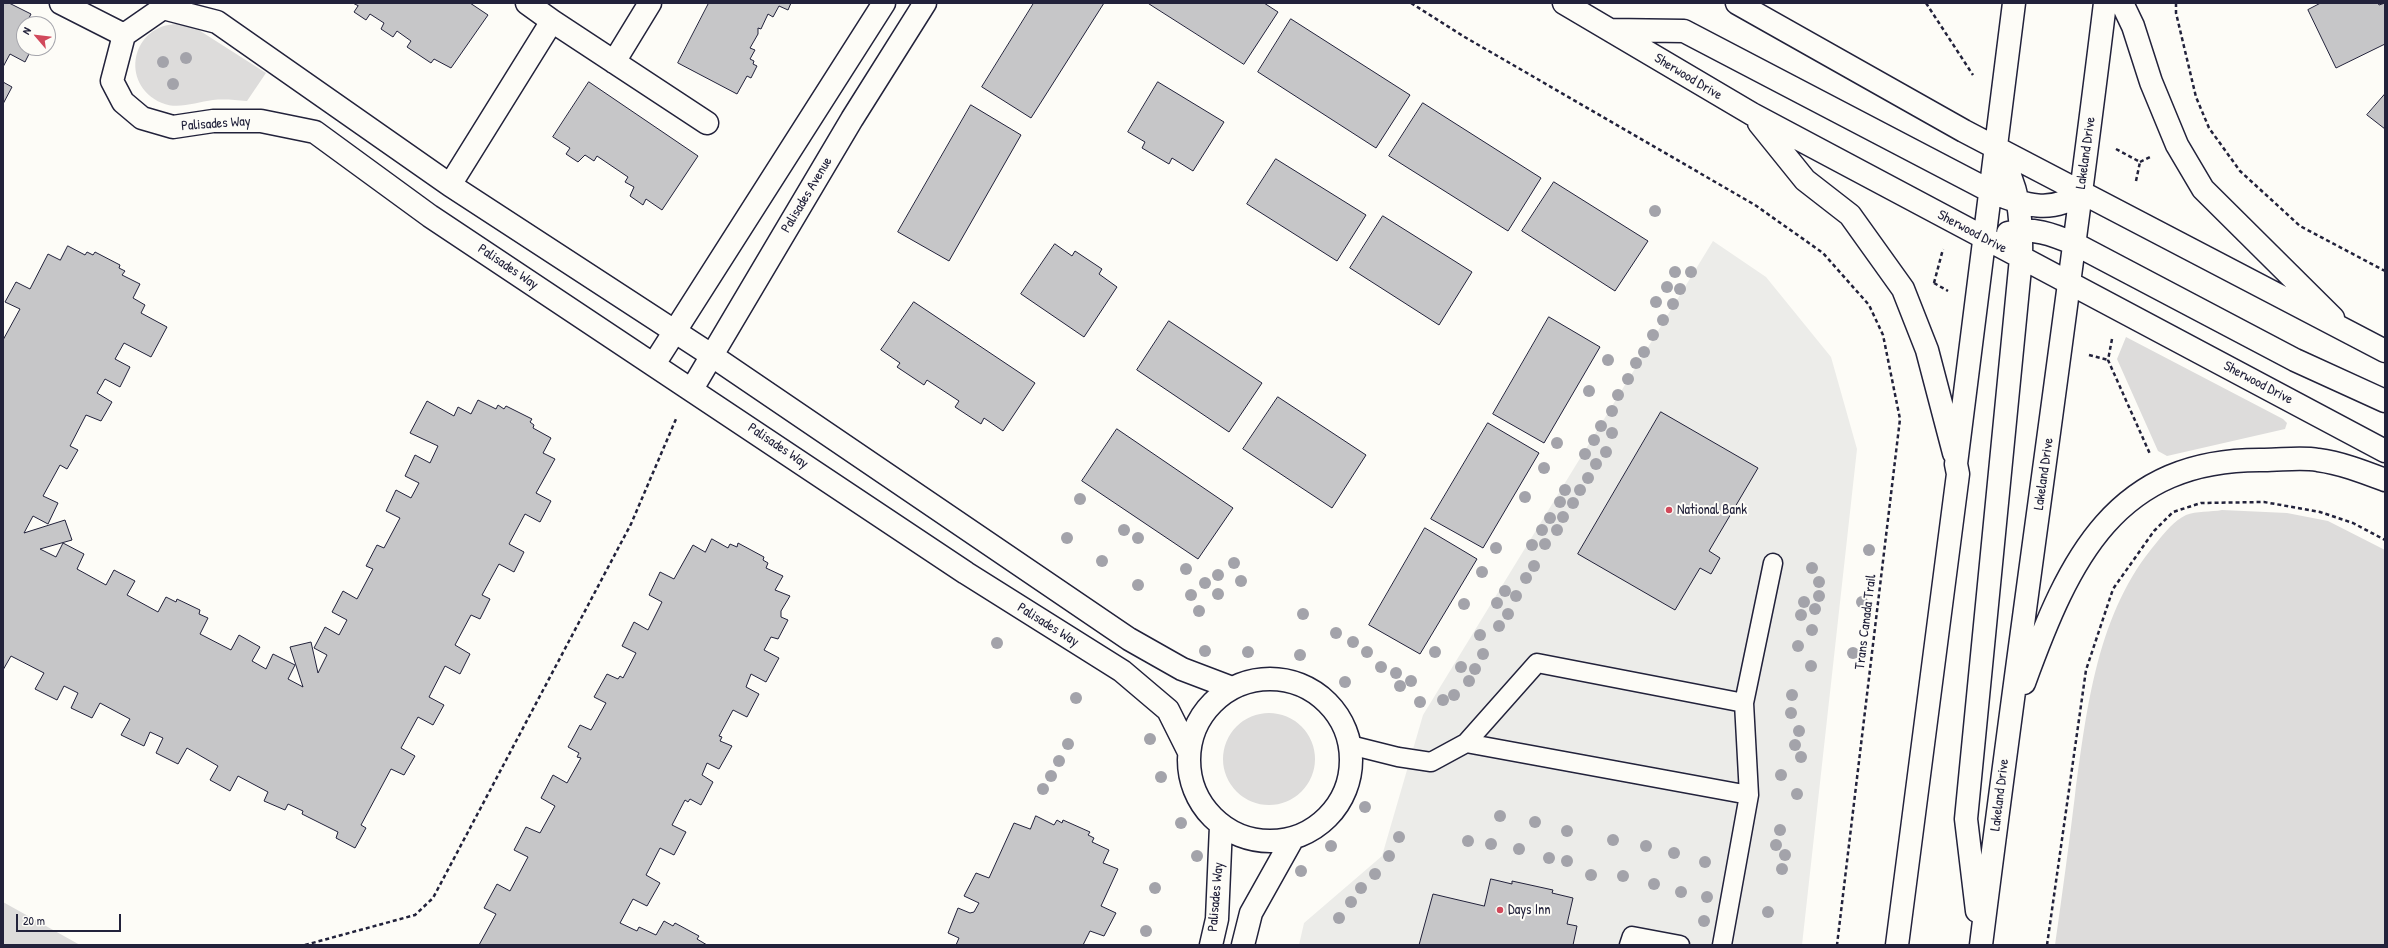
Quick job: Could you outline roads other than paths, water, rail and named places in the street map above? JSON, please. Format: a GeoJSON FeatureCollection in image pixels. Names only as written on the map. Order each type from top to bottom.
{"type":"FeatureCollection","features":[{"type":"Feature","properties":{"kind":"main road"},"geometry":{"type":"LineString","coordinates":[[61,3],[124,35],[163,8],[217,22],[450,185],[711,355],[1129,639],[1182,669],[1232,688]]}},
{"type":"Feature","properties":{"kind":"main road"},"geometry":{"type":"LineString","coordinates":[[527,3],[707,123]]}},
{"type":"Feature","properties":{"kind":"main road"},"geometry":{"type":"LineString","coordinates":[[614,62],[650,3]]}},
{"type":"Feature","properties":{"kind":"main road"},"geometry":{"type":"LineString","coordinates":[[654,364],[884,3]]}},
{"type":"Feature","properties":{"kind":"main road","name":"Palisades Avenue"},"geometry":{"type":"LineString","coordinates":[[692,389],[852,119],[925,3]]}},
{"type":"Feature","properties":{"kind":"main road","name":"Sherwood Drive"},"geometry":{"type":"LineString","coordinates":[[1564,3],[1752,114],[1986,240],[2385,451]]}},
{"type":"Feature","properties":{"kind":"main road"},"geometry":{"type":"LineString","coordinates":[[1737,3],[1997,148],[2385,351]]}},
{"type":"Feature","properties":{"kind":"main road"},"geometry":{"type":"LineString","coordinates":[[1956,464],[1986,240],[2014,3]]}},
{"type":"Feature","properties":{"kind":"main road","name":"Lakeland Drive"},"geometry":{"type":"LineString","coordinates":[[1981,945],[2004,755],[2070,284],[2105,3]]}},
{"type":"Feature","properties":{"kind":"main road"},"geometry":{"type":"LineString","coordinates":[[2122,3],[2133,26],[2152,82],[2177,145],[2203,189],[2348,332]]}},
{"type":"Feature","properties":{"kind":"main road"},"geometry":{"type":"LineString","coordinates":[[450,185],[552,21]]}},
{"type":"Feature","properties":{"kind":"main road"},"geometry":{"type":"LineString","coordinates":[[1608,30],[1684,31],[1992,192],[2019,202],[2050,207],[2071,201],[2081,192]]}},
{"type":"Feature","properties":{"kind":"main road","name":"Palisades Way"},"geometry":{"type":"LineString","coordinates":[[124,35],[112,81],[123,102],[142,118],[173,127],[213,121],[261,121],[315,132],[430,216],[692,389],[966,573],[1122,671],[1168,710],[1189,752]]}},
{"type":"Feature","properties":{"kind":"main road"},"geometry":{"type":"LineString","coordinates":[[1752,114],[1805,180],[1850,215],[1903,289],[1927,350],[1958,474],[1896,945]]}},
{"type":"Feature","properties":{"kind":"main road"},"geometry":{"type":"LineString","coordinates":[[1981,945],[1966,818],[2022,258],[2022,230],[2019,202],[2008,168],[1997,148]]}},
{"type":"Feature","properties":{"kind":"main road"},"geometry":{"type":"LineString","coordinates":[[1986,240],[2022,230],[2042,232],[2075,244],[2295,360],[2385,401]]}},
{"type":"Feature","properties":{"kind":"main road"},"geometry":{"type":"LineString","coordinates":[[2004,755],[2023,685],[2036,650],[2069,577],[2098,533],[2115,513],[2134,496],[2160,480],[2182,470],[2210,463],[2239,460],[2318,460],[2385,480]]}},
{"type":"Feature","properties":{"kind":"main road","name":"Palisades Way"},"geometry":{"type":"LineString","coordinates":[[1281,679],[1305,687],[1326,701],[1341,721],[1350,745],[1351,769],[1345,792],[1332,812],[1314,828],[1293,838],[1268,842],[1243,837],[1221,826],[1202,805],[1190,780],[1189,752],[1196,726],[1211,704],[1232,688],[1256,680],[1281,679]]}},
{"type":"Feature","properties":{"kind":"main road","name":"Palisades Way"},"geometry":{"type":"LineString","coordinates":[[1211,945],[1217,919],[1221,826]]}},
{"type":"Feature","properties":{"kind":"main road"},"geometry":{"type":"LineString","coordinates":[[1244,945],[1251,913],[1293,838]]}},
{"type":"Feature","properties":{"kind":"lane"},"geometry":{"type":"LineString","coordinates":[[1722,945],[1749,795],[1744,702],[1773,563]]}},
{"type":"Feature","properties":{"kind":"lane"},"geometry":{"type":"LineString","coordinates":[[1350,745],[1398,757],[1431,762],[1466,744],[1537,663],[1744,702]]}},
{"type":"Feature","properties":{"kind":"lane"},"geometry":{"type":"LineString","coordinates":[[1466,744],[1749,795]]}},
{"type":"Feature","properties":{"kind":"lane"},"geometry":{"type":"LineString","coordinates":[[1629,945],[1632,936],[1680,945]]}},
{"type":"Feature","properties":{"kind":"place","name":"National Bank"},"geometry":{"type":"Point","coordinates":[1669,510]}},
{"type":"Feature","properties":{"kind":"place","name":"Days Inn"},"geometry":{"type":"Point","coordinates":[1500,910]}}]}
